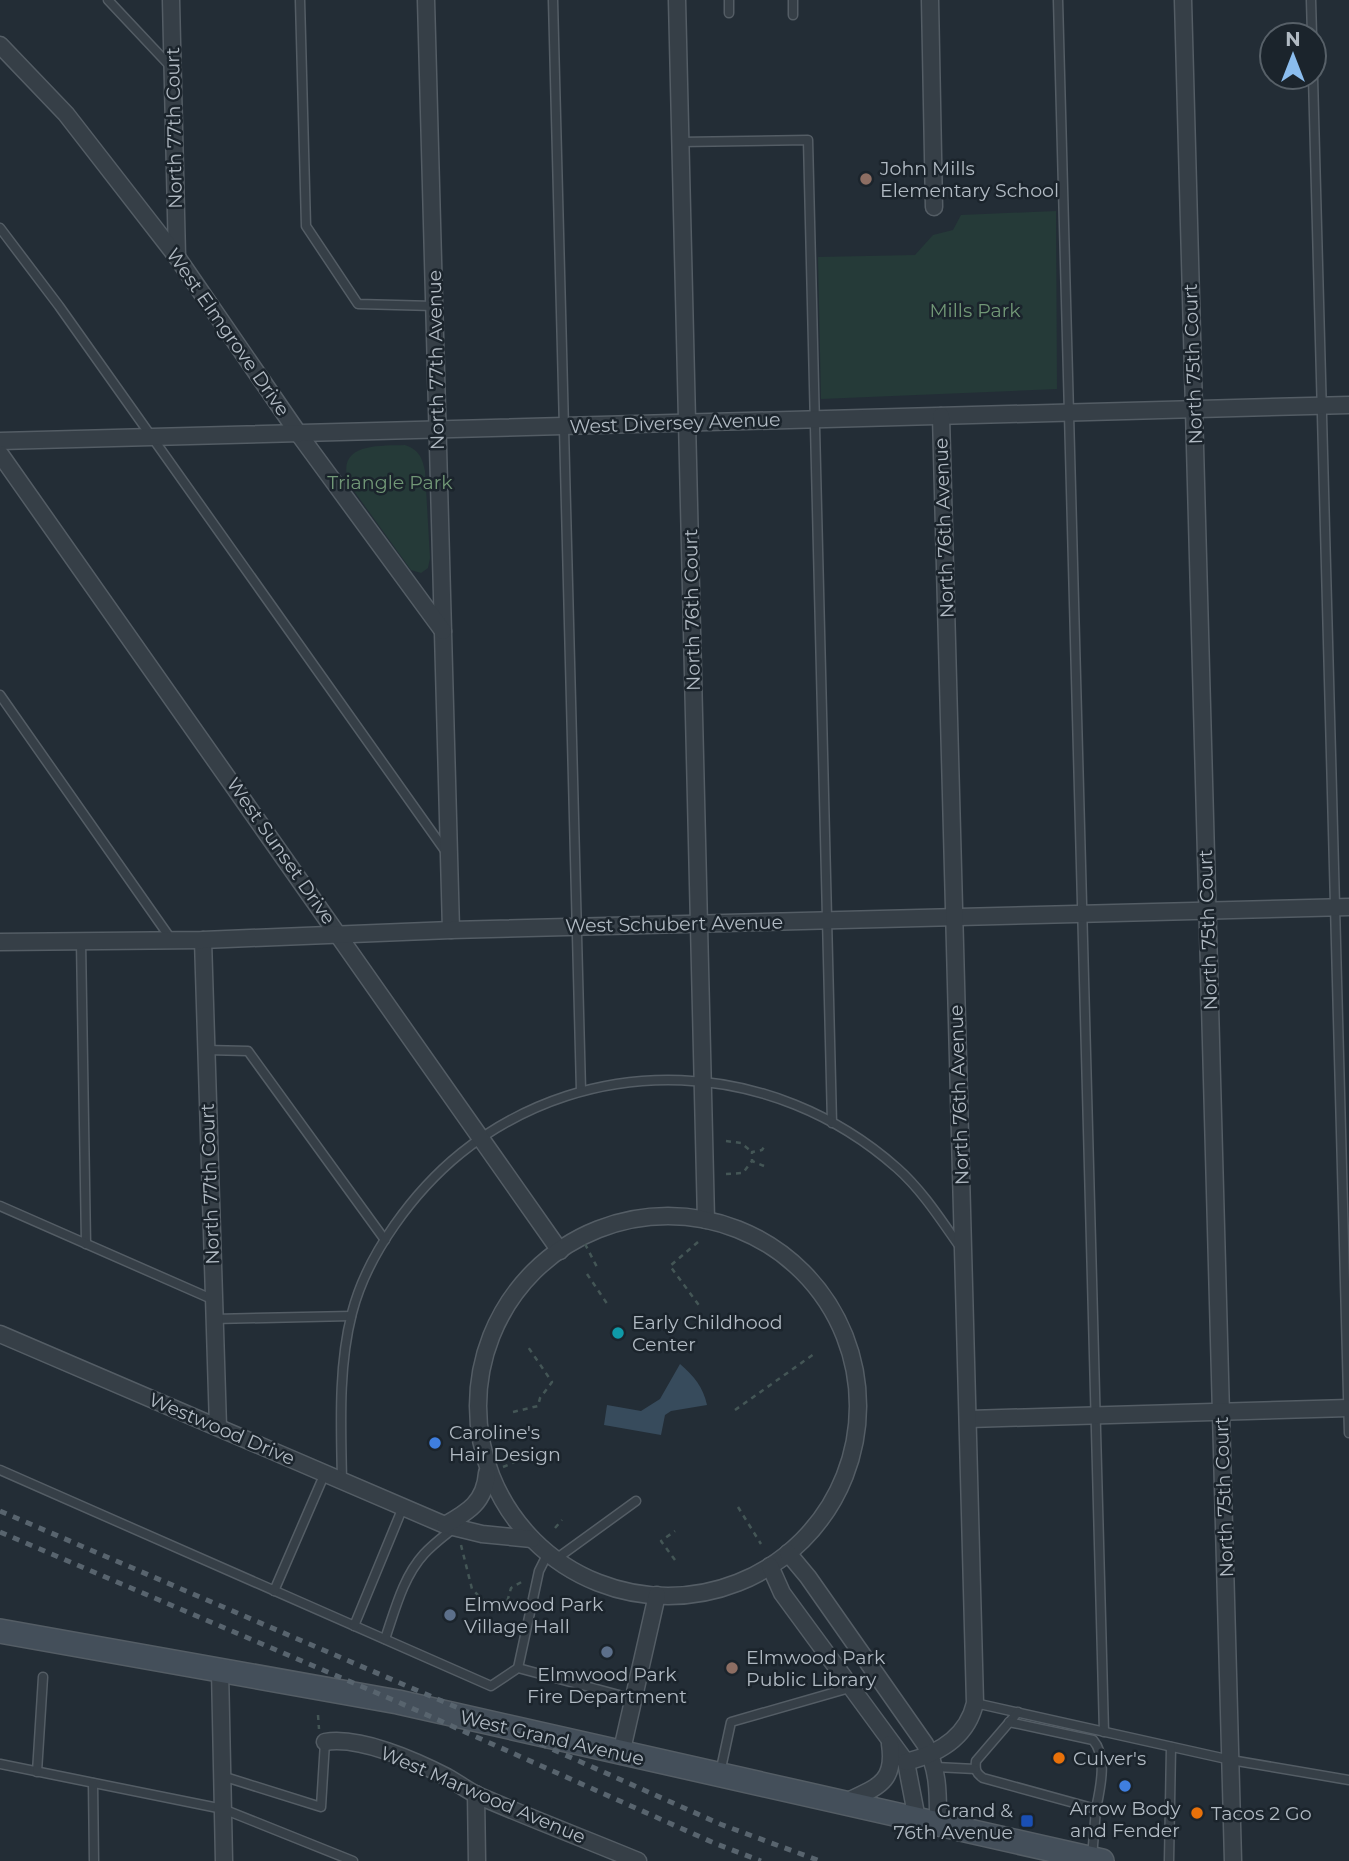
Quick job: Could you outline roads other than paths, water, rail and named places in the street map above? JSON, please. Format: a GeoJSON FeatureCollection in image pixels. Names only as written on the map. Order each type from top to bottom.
{"type":"FeatureCollection","features":[{"type":"Feature","properties":{"kind":"main road","name":"West Grand Avenue"},"geometry":{"type":"LineString","coordinates":[[0,1631],[386,1700],[928,1821],[1028,1849],[1097,1860]]}},
{"type":"Feature","properties":{"kind":"street","name":"North 77th Court"},"geometry":{"type":"LineString","coordinates":[[172,0],[177,257]]}},
{"type":"Feature","properties":{"kind":"street","name":"North 77th Avenue"},"geometry":{"type":"LineString","coordinates":[[426,0],[450,930]]}},
{"type":"Feature","properties":{"kind":"street","name":"North 76th Court"},"geometry":{"type":"LineString","coordinates":[[677,0],[706,1220]]}},
{"type":"Feature","properties":{"kind":"street"},"geometry":{"type":"LineString","coordinates":[[930,0],[934,207]]}},
{"type":"Feature","properties":{"kind":"street","name":"North 75th Court"},"geometry":{"type":"LineString","coordinates":[[1183,0],[1233,1861]]}},
{"type":"Feature","properties":{"kind":"street","name":"West Elmgrove Drive"},"geometry":{"type":"LineString","coordinates":[[0,45],[66,114],[177,257],[298,433],[443,631]]}},
{"type":"Feature","properties":{"kind":"street","name":"West Diversey Avenue"},"geometry":{"type":"LineString","coordinates":[[0,441],[1349,405]]}},
{"type":"Feature","properties":{"kind":"street","name":"North 76th Avenue"},"geometry":{"type":"LineString","coordinates":[[941,416],[975,1703]]}},
{"type":"Feature","properties":{"kind":"street","name":"West Sunset Drive"},"geometry":{"type":"LineString","coordinates":[[0,454],[560,1251]]}},
{"type":"Feature","properties":{"kind":"street","name":"West Schubert Avenue"},"geometry":{"type":"LineString","coordinates":[[0,942],[202,940],[450,930],[1342,907]]}},
{"type":"Feature","properties":{"kind":"street","name":"North 77th Court"},"geometry":{"type":"LineString","coordinates":[[202,940],[218,1427]]}},
{"type":"Feature","properties":{"kind":"street"},"geometry":{"type":"LineString","coordinates":[[662,1217],[706,1220],[757,1239],[780,1253],[802,1271],[820,1291],[835,1314],[853,1361],[858,1391],[856,1436],[849,1465],[838,1492],[822,1518],[788,1553],[770,1566],[717,1589],[690,1594],[657,1595],[610,1586],[577,1572],[552,1556],[532,1539],[515,1518],[492,1471],[480,1429],[478,1404],[488,1346],[515,1294],[537,1269],[560,1251],[596,1231],[625,1222],[662,1217]]}},
{"type":"Feature","properties":{"kind":"street","name":"Westwood Drive"},"geometry":{"type":"LineString","coordinates":[[0,1334],[403,1507],[453,1532],[532,1539]]}},
{"type":"Feature","properties":{"kind":"street"},"geometry":{"type":"LineString","coordinates":[[969,1419],[1349,1408]]}},
{"type":"Feature","properties":{"kind":"street"},"geometry":{"type":"LineString","coordinates":[[453,1532],[467,1512],[481,1500],[492,1471]]}},
{"type":"Feature","properties":{"kind":"street"},"geometry":{"type":"LineString","coordinates":[[788,1553],[808,1577],[934,1762],[938,1781],[928,1821]]}},
{"type":"Feature","properties":{"kind":"street"},"geometry":{"type":"LineString","coordinates":[[770,1566],[782,1593],[906,1762],[928,1821]]}},
{"type":"Feature","properties":{"kind":"street"},"geometry":{"type":"LineString","coordinates":[[621,1754],[657,1595]]}},
{"type":"Feature","properties":{"kind":"street"},"geometry":{"type":"LineString","coordinates":[[219,1670],[224,1861]]}},
{"type":"Feature","properties":{"kind":"street"},"geometry":{"type":"LineString","coordinates":[[934,1762],[973,1713],[975,1703]]}},
{"type":"Feature","properties":{"kind":"street","name":"West Marwood Avenue"},"geometry":{"type":"LineString","coordinates":[[325,1742],[337,1740],[358,1744],[409,1759],[475,1794],[638,1861]]}},
{"type":"Feature","properties":{"kind":"street"},"geometry":{"type":"LineString","coordinates":[[844,1803],[878,1785],[888,1775],[892,1765],[890,1741]]}},
{"type":"Feature","properties":{"kind":"street"},"geometry":{"type":"LineString","coordinates":[[906,1762],[934,1762]]}},
{"type":"Feature","properties":{"kind":"street"},"geometry":{"type":"LineString","coordinates":[[475,1794],[477,1861]]}},
{"type":"Feature","properties":{"kind":"lane"},"geometry":{"type":"LineString","coordinates":[[108,0],[173,69]]}},
{"type":"Feature","properties":{"kind":"lane"},"geometry":{"type":"LineString","coordinates":[[300,0],[306,226],[358,304],[434,306]]}},
{"type":"Feature","properties":{"kind":"lane"},"geometry":{"type":"LineString","coordinates":[[553,0],[581,1091]]}},
{"type":"Feature","properties":{"kind":"lane"},"geometry":{"type":"LineString","coordinates":[[729,0],[729,13]]}},
{"type":"Feature","properties":{"kind":"lane"},"geometry":{"type":"LineString","coordinates":[[793,0],[793,15]]}},
{"type":"Feature","properties":{"kind":"lane"},"geometry":{"type":"LineString","coordinates":[[1058,0],[1104,1732]]}},
{"type":"Feature","properties":{"kind":"lane"},"geometry":{"type":"LineString","coordinates":[[1311,0],[1312,21]]}},
{"type":"Feature","properties":{"kind":"lane"},"geometry":{"type":"LineString","coordinates":[[1313,91],[1321,406],[1342,907],[1349,1433]]}},
{"type":"Feature","properties":{"kind":"lane"},"geometry":{"type":"LineString","coordinates":[[680,142],[808,140],[832,1123]]}},
{"type":"Feature","properties":{"kind":"lane"},"geometry":{"type":"LineString","coordinates":[[0,228],[59,306],[449,855]]}},
{"type":"Feature","properties":{"kind":"lane"},"geometry":{"type":"LineString","coordinates":[[0,695],[172,940]]}},
{"type":"Feature","properties":{"kind":"lane"},"geometry":{"type":"LineString","coordinates":[[80,941],[86,1244]]}},
{"type":"Feature","properties":{"kind":"lane"},"geometry":{"type":"LineString","coordinates":[[206,1050],[248,1051],[385,1240]]}},
{"type":"Feature","properties":{"kind":"lane"},"geometry":{"type":"LineString","coordinates":[[342,1481],[341,1405],[351,1317],[368,1273],[385,1240],[419,1192],[481,1137],[536,1107],[581,1091],[652,1079],[741,1087],[771,1096],[806,1109],[832,1123],[869,1146],[900,1171],[964,1252]]}},
{"type":"Feature","properties":{"kind":"lane"},"geometry":{"type":"LineString","coordinates":[[0,1206],[214,1300]]}},
{"type":"Feature","properties":{"kind":"lane"},"geometry":{"type":"LineString","coordinates":[[214,1320],[351,1317]]}},
{"type":"Feature","properties":{"kind":"lane"},"geometry":{"type":"LineString","coordinates":[[0,1470],[491,1686],[517,1668],[539,1571],[552,1556],[636,1502]]}},
{"type":"Feature","properties":{"kind":"lane"},"geometry":{"type":"LineString","coordinates":[[274,1591],[325,1474]]}},
{"type":"Feature","properties":{"kind":"lane"},"geometry":{"type":"LineString","coordinates":[[354,1626],[403,1507]]}},
{"type":"Feature","properties":{"kind":"lane"},"geometry":{"type":"LineString","coordinates":[[385,1639],[404,1584],[412,1570],[423,1555],[453,1532]]}},
{"type":"Feature","properties":{"kind":"lane"},"geometry":{"type":"LineString","coordinates":[[517,1668],[634,1699]]}},
{"type":"Feature","properties":{"kind":"lane"},"geometry":{"type":"LineString","coordinates":[[37,1772],[43,1677]]}},
{"type":"Feature","properties":{"kind":"lane"},"geometry":{"type":"LineString","coordinates":[[720,1776],[730,1722],[853,1687]]}},
{"type":"Feature","properties":{"kind":"lane"},"geometry":{"type":"LineString","coordinates":[[975,1703],[1231,1760],[1349,1780]]}},
{"type":"Feature","properties":{"kind":"lane"},"geometry":{"type":"LineString","coordinates":[[975,1769],[976,1761],[1018,1713]]}},
{"type":"Feature","properties":{"kind":"lane"},"geometry":{"type":"LineString","coordinates":[[1009,1722],[1093,1740],[1099,1750],[1101,1765],[1096,1809],[1097,1860]]}},
{"type":"Feature","properties":{"kind":"lane"},"geometry":{"type":"LineString","coordinates":[[222,1776],[321,1807],[325,1742]]}},
{"type":"Feature","properties":{"kind":"lane"},"geometry":{"type":"LineString","coordinates":[[1169,1861],[1171,1746]]}},
{"type":"Feature","properties":{"kind":"lane"},"geometry":{"type":"LineString","coordinates":[[934,1762],[975,1769],[983,1778],[1096,1809]]}},
{"type":"Feature","properties":{"kind":"lane"},"geometry":{"type":"LineString","coordinates":[[0,1764],[223,1809],[351,1861]]}},
{"type":"Feature","properties":{"kind":"lane"},"geometry":{"type":"LineString","coordinates":[[93,1783],[94,1861]]}},
{"type":"Feature","properties":{"kind":"water"},"geometry":{"type":"Polygon","coordinates":[[[680,1364],[697,1382],[707,1405],[671,1411],[665,1415],[661,1435],[604,1425],[607,1405],[641,1411],[660,1399],[680,1364]]]}},
{"type":"Feature","properties":{"kind":"railway"},"geometry":{"type":"LineString","coordinates":[[0,1511],[507,1729],[720,1824],[820,1861]]}},
{"type":"Feature","properties":{"kind":"railway"},"geometry":{"type":"LineString","coordinates":[[0,1532],[398,1702],[714,1843],[761,1861]]}},
{"type":"Feature","properties":{"kind":"place","name":"John Mills Elementary School"},"geometry":{"type":"Point","coordinates":[866,179]}},
{"type":"Feature","properties":{"kind":"place","name":"Early Childhood Center"},"geometry":{"type":"Point","coordinates":[618,1333]}},
{"type":"Feature","properties":{"kind":"place","name":"Caroline's Hair Design"},"geometry":{"type":"Point","coordinates":[435,1443]}},
{"type":"Feature","properties":{"kind":"place","name":"Elmwood Park Village Hall"},"geometry":{"type":"Point","coordinates":[450,1615]}},
{"type":"Feature","properties":{"kind":"place","name":"Elmwood Park Fire Department"},"geometry":{"type":"Point","coordinates":[607,1652]}},
{"type":"Feature","properties":{"kind":"place","name":"Elmwood Park Public Library"},"geometry":{"type":"Point","coordinates":[732,1668]}},
{"type":"Feature","properties":{"kind":"place","name":"Culver's"},"geometry":{"type":"Point","coordinates":[1059,1758]}},
{"type":"Feature","properties":{"kind":"place","name":"Arrow Body and Fender"},"geometry":{"type":"Point","coordinates":[1125,1786]}},
{"type":"Feature","properties":{"kind":"place","name":"Tacos 2 Go"},"geometry":{"type":"Point","coordinates":[1197,1813]}},
{"type":"Feature","properties":{"kind":"place","name":"Grand & 76th Avenue"},"geometry":{"type":"Point","coordinates":[1027,1821]}},
{"type":"Feature","properties":{"kind":"park label","name":"Mills Park"},"geometry":{"type":"Point","coordinates":[975,310]}},
{"type":"Feature","properties":{"kind":"park label","name":"Triangle Park"},"geometry":{"type":"Point","coordinates":[390,482]}}]}
